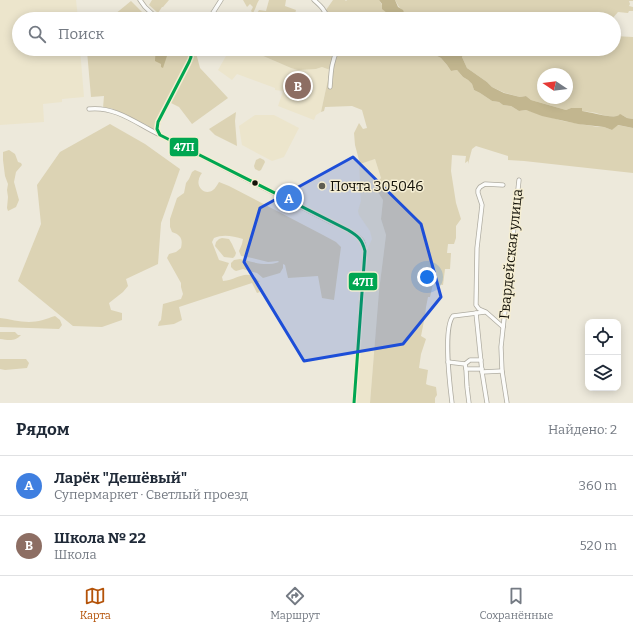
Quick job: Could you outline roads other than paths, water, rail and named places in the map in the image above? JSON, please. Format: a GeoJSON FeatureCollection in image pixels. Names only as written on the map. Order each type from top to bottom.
{"type":"FeatureCollection","features":[{"type":"Feature","properties":{"kind":"street"},"geometry":{"type":"LineString","coordinates":[[140,0],[150,12]]}},
{"type":"Feature","properties":{"kind":"street"},"geometry":{"type":"LineString","coordinates":[[213,12],[221,0]]}},
{"type":"Feature","properties":{"kind":"street"},"geometry":{"type":"LineString","coordinates":[[314,0],[325,12]]}},
{"type":"Feature","properties":{"kind":"street"},"geometry":{"type":"LineString","coordinates":[[163,136],[158,132],[157,126],[191,56]]}},
{"type":"Feature","properties":{"kind":"street"},"geometry":{"type":"LineString","coordinates":[[330,87],[334,56]]}},
{"type":"Feature","properties":{"kind":"street"},"geometry":{"type":"LineString","coordinates":[[90,109],[103,108],[113,111],[356,235],[362,241],[364,244],[364,251],[354,403]]}},
{"type":"Feature","properties":{"kind":"street","name":"Гвардейская улица"},"geometry":{"type":"LineString","coordinates":[[507,403],[502,371],[501,347],[519,180]]}},
{"type":"Feature","properties":{"kind":"street"},"geometry":{"type":"LineString","coordinates":[[503,185],[485,184],[478,190],[482,205],[478,248],[476,305],[479,309],[486,312],[503,327]]}},
{"type":"Feature","properties":{"kind":"street"},"geometry":{"type":"LineString","coordinates":[[452,403],[448,362],[448,333],[450,319],[453,316],[486,312]]}},
{"type":"Feature","properties":{"kind":"street"},"geometry":{"type":"LineString","coordinates":[[476,313],[487,403]]}},
{"type":"Feature","properties":{"kind":"street"},"geometry":{"type":"LineString","coordinates":[[468,403],[466,367],[470,360],[481,360]]}},
{"type":"Feature","properties":{"kind":"street"},"geometry":{"type":"LineString","coordinates":[[448,362],[482,371],[502,371]]}},
{"type":"Feature","properties":{"kind":"place","name":"Школа № 22"},"geometry":{"type":"Point","coordinates":[298,86]}},
{"type":"Feature","properties":{"kind":"place","name":"Почта 305046"},"geometry":{"type":"Point","coordinates":[322,186]}},
{"type":"Feature","properties":{"kind":"place","name":"Ларёк \"Дешёвый\""},"geometry":{"type":"Point","coordinates":[289,198]}}]}
